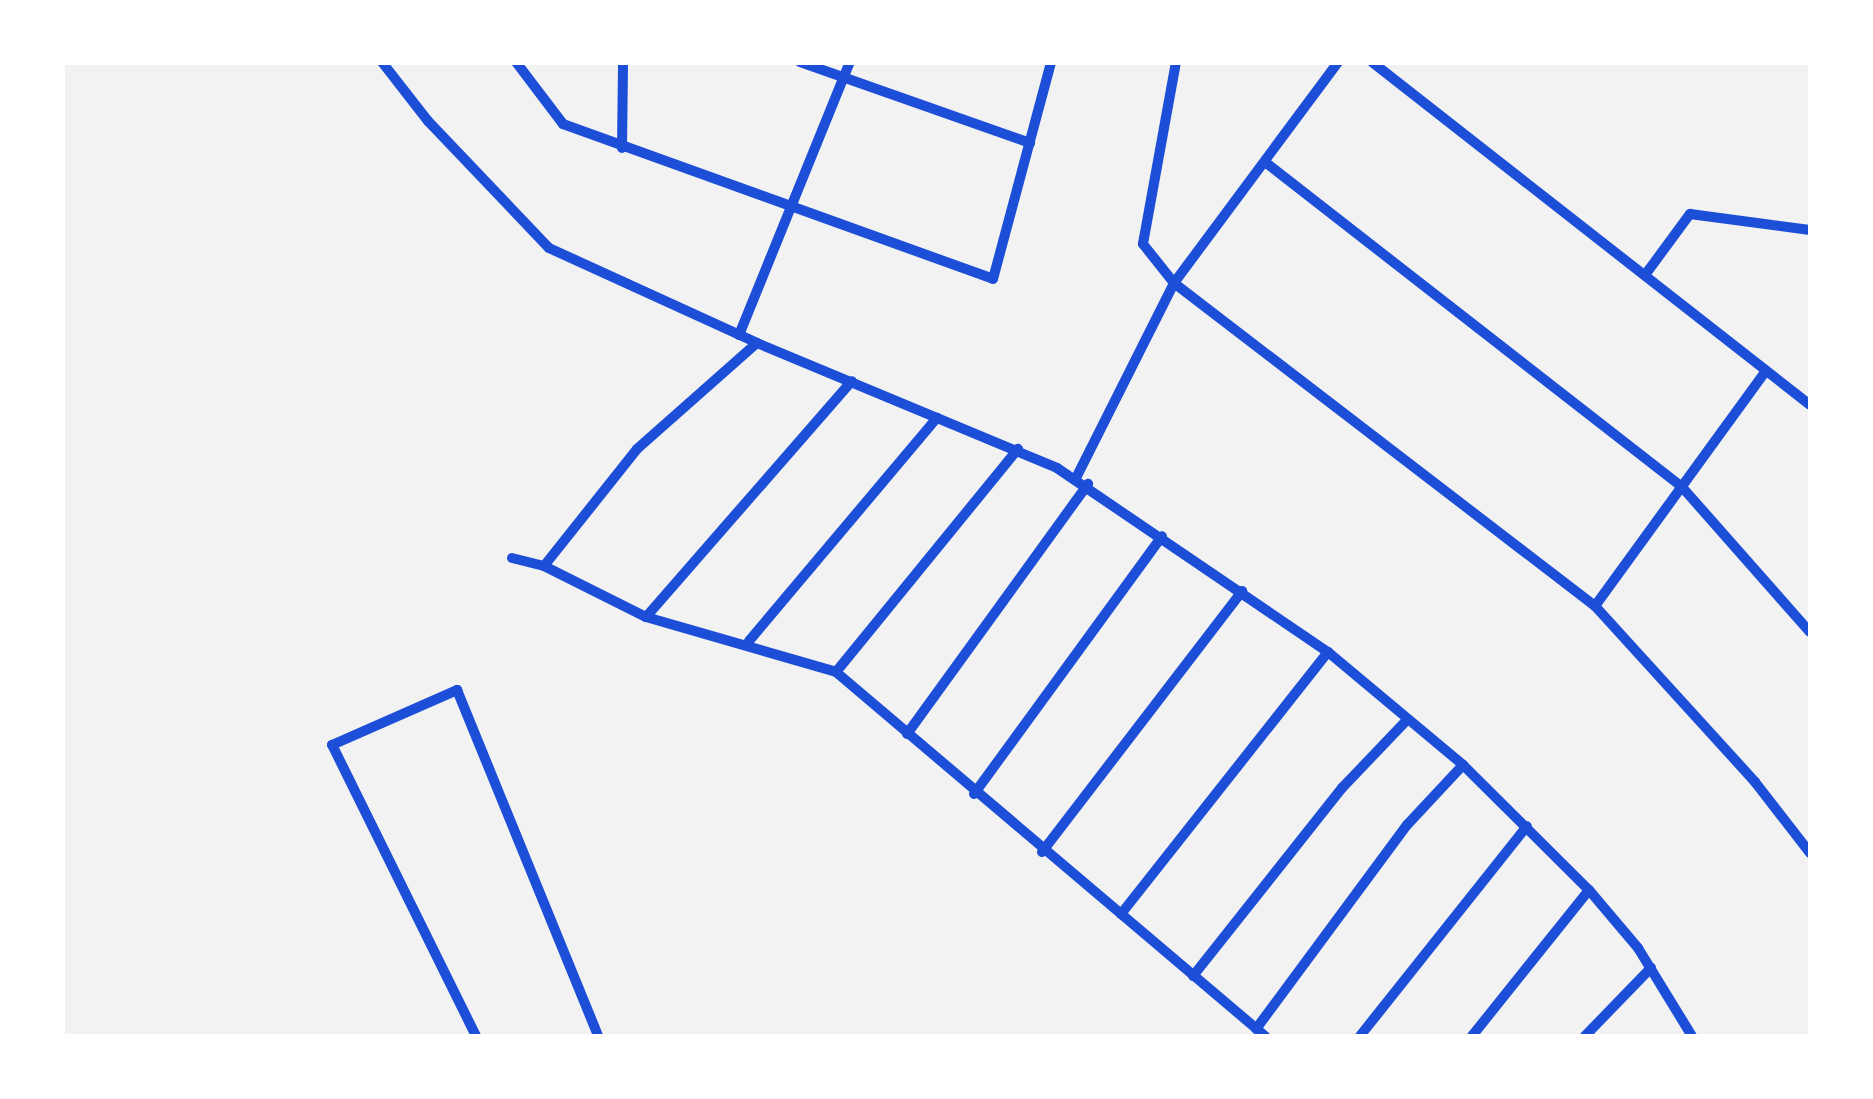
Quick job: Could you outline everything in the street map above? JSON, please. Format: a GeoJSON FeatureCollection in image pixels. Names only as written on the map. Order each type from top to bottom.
{"type":"FeatureCollection","features":[{"type":"Feature","properties":{"kind":"street"},"geometry":{"type":"LineString","coordinates":[[382,62],[428,121],[549,248],[757,343],[1018,449],[1088,484],[1328,652],[1464,765],[1590,890],[1651,968],[1692,1036]]}},
{"type":"Feature","properties":{"kind":"street"},"geometry":{"type":"LineString","coordinates":[[516,62],[562,124],[994,278],[1051,62]]}},
{"type":"Feature","properties":{"kind":"street"},"geometry":{"type":"LineString","coordinates":[[622,148],[623,62]]}},
{"type":"Feature","properties":{"kind":"street"},"geometry":{"type":"LineString","coordinates":[[800,62],[1030,143]]}},
{"type":"Feature","properties":{"kind":"street"},"geometry":{"type":"LineString","coordinates":[[739,335],[850,62]]}},
{"type":"Feature","properties":{"kind":"street"},"geometry":{"type":"LineString","coordinates":[[1176,62],[1142,244],[1174,283],[1595,606],[1755,782],[1810,854]]}},
{"type":"Feature","properties":{"kind":"street"},"geometry":{"type":"LineString","coordinates":[[1076,478],[1174,283],[1338,62]]}},
{"type":"Feature","properties":{"kind":"street"},"geometry":{"type":"LineString","coordinates":[[1372,62],[1810,405]]}},
{"type":"Feature","properties":{"kind":"street"},"geometry":{"type":"LineString","coordinates":[[1265,162],[1682,486],[1810,632]]}},
{"type":"Feature","properties":{"kind":"street"},"geometry":{"type":"LineString","coordinates":[[1645,276],[1690,214],[1810,230]]}},
{"type":"Feature","properties":{"kind":"street"},"geometry":{"type":"LineString","coordinates":[[544,566],[637,449],[757,343]]}},
{"type":"Feature","properties":{"kind":"street"},"geometry":{"type":"LineString","coordinates":[[1595,606],[1766,371]]}},
{"type":"Feature","properties":{"kind":"street"},"geometry":{"type":"LineString","coordinates":[[646,617],[852,380]]}},
{"type":"Feature","properties":{"kind":"street"},"geometry":{"type":"LineString","coordinates":[[748,641],[937,418]]}},
{"type":"Feature","properties":{"kind":"street"},"geometry":{"type":"LineString","coordinates":[[836,672],[1018,449]]}},
{"type":"Feature","properties":{"kind":"street"},"geometry":{"type":"LineString","coordinates":[[907,734],[1088,484]]}},
{"type":"Feature","properties":{"kind":"street"},"geometry":{"type":"LineString","coordinates":[[974,794],[1162,536]]}},
{"type":"Feature","properties":{"kind":"street"},"geometry":{"type":"LineString","coordinates":[[512,558],[544,566],[646,617],[748,641],[836,672],[1042,852],[1260,1033],[1407,825],[1464,765]]}},
{"type":"Feature","properties":{"kind":"street"},"geometry":{"type":"LineString","coordinates":[[1042,852],[1242,591]]}},
{"type":"Feature","properties":{"kind":"street"},"geometry":{"type":"LineString","coordinates":[[1121,914],[1328,652]]}},
{"type":"Feature","properties":{"kind":"street"},"geometry":{"type":"LineString","coordinates":[[476,1036],[332,745],[457,690],[598,1036]]}},
{"type":"Feature","properties":{"kind":"street"},"geometry":{"type":"LineString","coordinates":[[1192,976],[1342,788],[1408,719]]}},
{"type":"Feature","properties":{"kind":"street"},"geometry":{"type":"LineString","coordinates":[[1360,1036],[1527,826]]}},
{"type":"Feature","properties":{"kind":"street"},"geometry":{"type":"LineString","coordinates":[[1472,1036],[1590,890]]}},
{"type":"Feature","properties":{"kind":"street"},"geometry":{"type":"LineString","coordinates":[[1585,1036],[1651,968]]}}]}
